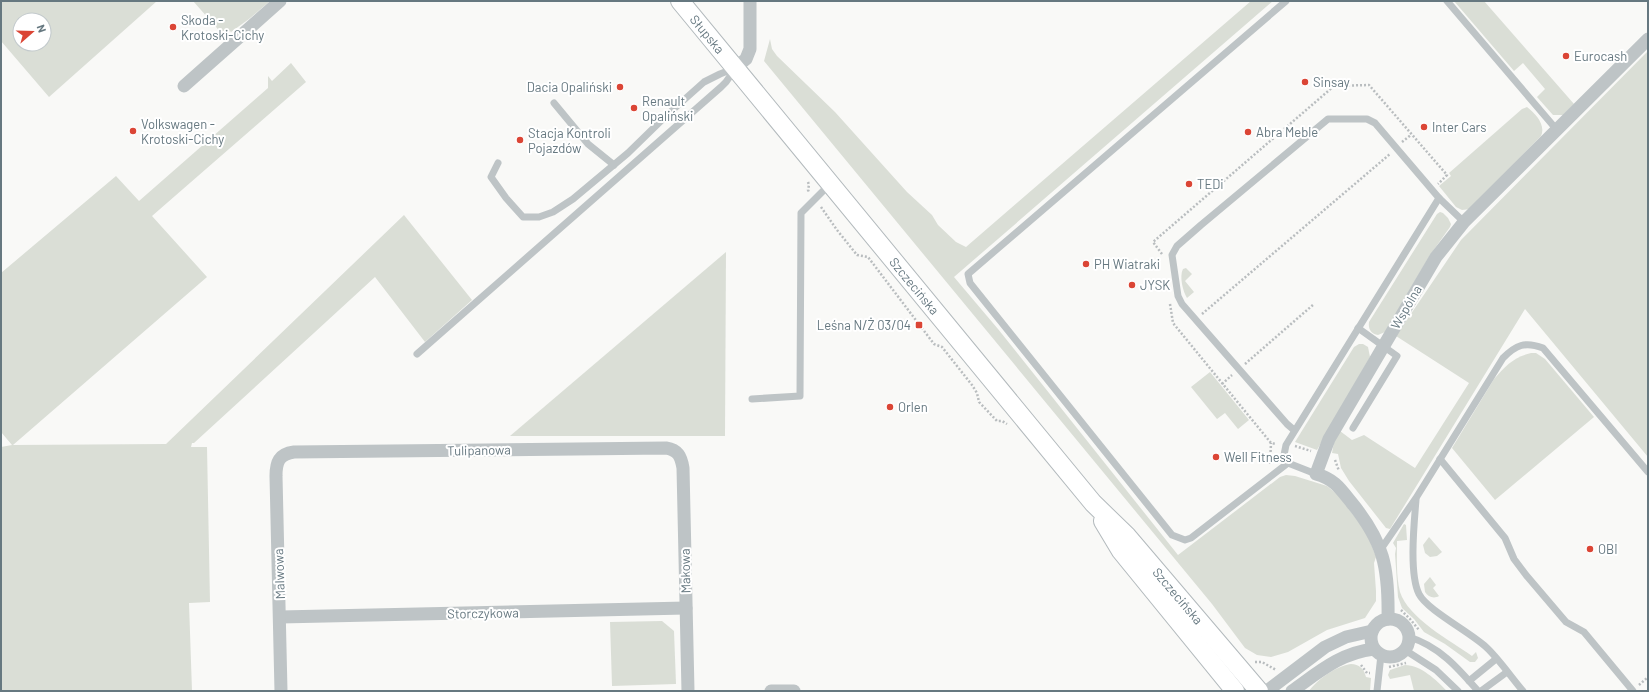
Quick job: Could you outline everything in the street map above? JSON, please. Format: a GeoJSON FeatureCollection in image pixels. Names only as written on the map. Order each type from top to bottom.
{"type":"FeatureCollection","features":[{"type":"Feature","properties":{"kind":"main road","name":"Słupska"},"geometry":{"type":"LineString","coordinates":[[680,1],[735,68]]}},
{"type":"Feature","properties":{"kind":"main road","name":"Szczecińska"},"geometry":{"type":"LineString","coordinates":[[735,68],[1093,503],[1127,536],[1259,691]]}},
{"type":"Feature","properties":{"kind":"main road","name":"Szczecińska"},"geometry":{"type":"LineString","coordinates":[[1093,503],[1121,551],[1235,691]]}},
{"type":"Feature","properties":{"kind":"street"},"geometry":{"type":"LineString","coordinates":[[184,86],[280,1]]}},
{"type":"Feature","properties":{"kind":"street"},"geometry":{"type":"LineString","coordinates":[[735,68],[746,59],[750,49],[750,1]]}},
{"type":"Feature","properties":{"kind":"street","name":"Wspólna"},"geometry":{"type":"LineString","coordinates":[[1316,474],[1322,454],[1329,439],[1436,257],[1464,222],[1648,39]]}},
{"type":"Feature","properties":{"kind":"street","name":"Tulipanowa"},"geometry":{"type":"LineString","coordinates":[[279,458],[286,453],[294,452],[666,448],[673,449],[678,453]]}},
{"type":"Feature","properties":{"kind":"street","name":"Makowa"},"geometry":{"type":"LineString","coordinates":[[678,453],[682,459],[683,468],[688,691]]}},
{"type":"Feature","properties":{"kind":"street","name":"Malwowa"},"geometry":{"type":"LineString","coordinates":[[279,458],[276,464],[276,476],[281,691]]}},
{"type":"Feature","properties":{"kind":"street"},"geometry":{"type":"LineString","coordinates":[[1316,474],[1327,477],[1338,486],[1372,530],[1385,562],[1388,583],[1388,619]]}},
{"type":"Feature","properties":{"kind":"street","name":"Storczykowa"},"geometry":{"type":"LineString","coordinates":[[280,617],[686,608]]}},
{"type":"Feature","properties":{"kind":"street"},"geometry":{"type":"LineString","coordinates":[[1292,691],[1344,656],[1364,650],[1378,652],[1394,657],[1405,650],[1409,642],[1408,631],[1400,621],[1388,619],[1378,623],[1372,631],[1372,643],[1378,652]]}},
{"type":"Feature","properties":{"kind":"street"},"geometry":{"type":"LineString","coordinates":[[1267,691],[1325,647],[1346,637],[1372,631]]}},
{"type":"Feature","properties":{"kind":"street"},"geometry":{"type":"LineString","coordinates":[[771,691],[794,691]]}},
{"type":"Feature","properties":{"kind":"lane"},"geometry":{"type":"LineString","coordinates":[[1286,1],[968,274],[970,283],[1172,535],[1185,540],[1191,538],[1288,463]]}},
{"type":"Feature","properties":{"kind":"lane"},"geometry":{"type":"LineString","coordinates":[[1447,1],[1557,130]]}},
{"type":"Feature","properties":{"kind":"lane"},"geometry":{"type":"LineString","coordinates":[[498,163],[491,177],[506,198],[523,217],[539,217],[553,212],[573,199],[628,153],[704,82],[735,68]]}},
{"type":"Feature","properties":{"kind":"lane"},"geometry":{"type":"LineString","coordinates":[[417,354],[689,116],[726,82],[735,68]]}},
{"type":"Feature","properties":{"kind":"lane"},"geometry":{"type":"LineString","coordinates":[[554,103],[588,144],[614,165]]}},
{"type":"Feature","properties":{"kind":"lane"},"geometry":{"type":"LineString","coordinates":[[1294,430],[1287,424],[1180,300],[1172,255],[1177,246],[1328,119],[1371,120],[1375,123],[1439,198],[1464,222]]}},
{"type":"Feature","properties":{"kind":"lane"},"geometry":{"type":"LineString","coordinates":[[752,399],[800,396],[801,213],[830,184]]}},
{"type":"Feature","properties":{"kind":"lane"},"geometry":{"type":"LineString","coordinates":[[1316,474],[1288,463],[1284,455],[1286,445],[1439,198]]}},
{"type":"Feature","properties":{"kind":"lane"},"geometry":{"type":"LineString","coordinates":[[1353,428],[1397,356],[1358,328]]}},
{"type":"Feature","properties":{"kind":"lane"},"geometry":{"type":"LineString","coordinates":[[1381,549],[1416,498],[1503,358],[1517,346],[1530,345],[1543,348],[1648,472]]}},
{"type":"Feature","properties":{"kind":"lane"},"geometry":{"type":"LineString","coordinates":[[1440,459],[1505,538],[1514,559],[1531,581],[1566,622],[1584,632],[1633,691]]}},
{"type":"Feature","properties":{"kind":"lane"},"geometry":{"type":"LineString","coordinates":[[1416,498],[1414,523],[1414,569],[1419,595],[1428,605],[1486,647],[1523,691]]}},
{"type":"Feature","properties":{"kind":"lane"},"geometry":{"type":"LineString","coordinates":[[1409,637],[1420,640],[1444,655],[1480,691],[1507,672]]}},
{"type":"Feature","properties":{"kind":"lane"},"geometry":{"type":"LineString","coordinates":[[1405,650],[1436,670],[1458,691]]}},
{"type":"Feature","properties":{"kind":"lane"},"geometry":{"type":"LineString","coordinates":[[1377,691],[1378,652]]}},
{"type":"Feature","properties":{"kind":"lane"},"geometry":{"type":"LineString","coordinates":[[1469,681],[1496,659]]}},
{"type":"Feature","properties":{"kind":"path"},"geometry":{"type":"LineString","coordinates":[[1163,259],[1162,252],[1153,242],[1334,86],[1369,85],[1447,175],[1432,189]]}},
{"type":"Feature","properties":{"kind":"path"},"geometry":{"type":"LineString","coordinates":[[1196,320],[1411,135]]}},
{"type":"Feature","properties":{"kind":"path"},"geometry":{"type":"LineString","coordinates":[[815,198],[837,230],[857,255],[868,257],[934,344],[942,347],[977,392],[979,402],[997,421],[1002,421],[1008,424]]}},
{"type":"Feature","properties":{"kind":"path"},"geometry":{"type":"LineString","coordinates":[[1170,302],[1173,323],[1271,443],[1271,464],[1257,475],[1263,483]]}},
{"type":"Feature","properties":{"kind":"path"},"geometry":{"type":"LineString","coordinates":[[1222,384],[1314,304]]}},
{"type":"Feature","properties":{"kind":"path"},"geometry":{"type":"LineString","coordinates":[[1271,443],[1286,445],[1335,457],[1338,470],[1343,477]]}},
{"type":"Feature","properties":{"kind":"path"},"geometry":{"type":"LineString","coordinates":[[1398,605],[1402,612],[1410,618],[1423,635]]}},
{"type":"Feature","properties":{"kind":"path"},"geometry":{"type":"LineString","coordinates":[[1248,663],[1262,662],[1274,668]]}},
{"type":"Feature","properties":{"kind":"shaded area"},"geometry":{"type":"Polygon","coordinates":[[[1,1],[157,1],[49,97],[1,41],[1,1]]]}},
{"type":"Feature","properties":{"kind":"shaded area"},"geometry":{"type":"Polygon","coordinates":[[[193,1],[270,1],[249,19],[224,36],[193,1]]]}},
{"type":"Feature","properties":{"kind":"shaded area"},"geometry":{"type":"Polygon","coordinates":[[[1251,1],[1273,1],[954,277],[998,329],[1178,555],[1280,477],[1286,475],[1295,476],[1327,486],[1338,495],[1367,533],[1376,557],[1374,563],[1376,601],[1365,618],[1327,630],[1288,652],[1271,657],[1257,655],[1245,648],[1212,604],[764,61],[770,39],[772,49],[777,56],[835,112],[907,192],[932,215],[938,225],[956,242],[966,247],[1251,1]]]}},
{"type":"Feature","properties":{"kind":"shaded area"},"geometry":{"type":"Polygon","coordinates":[[[1454,1],[1484,1],[1574,104],[1563,115],[1553,115],[1537,97],[1545,89],[1523,63],[1514,71],[1454,1]]]}},
{"type":"Feature","properties":{"kind":"shaded area"},"geometry":{"type":"Polygon","coordinates":[[[1648,51],[1648,457],[1525,309],[1390,529],[1386,528],[1349,481],[1341,468],[1338,454],[1332,453],[1334,442],[1340,431],[1352,440],[1364,435],[1415,468],[1469,383],[1396,336],[1461,240],[1648,51]]]}},
{"type":"Feature","properties":{"kind":"shaded area"},"geometry":{"type":"Polygon","coordinates":[[[291,63],[306,82],[152,216],[207,277],[13,445],[166,444],[404,215],[472,300],[425,342],[375,277],[194,443],[192,443],[191,447],[207,447],[210,602],[189,603],[192,691],[1,691],[1,447],[12,445],[1,432],[1,273],[116,176],[139,201],[268,88],[268,76],[272,81],[291,63]]]}},
{"type":"Feature","properties":{"kind":"shaded area"},"geometry":{"type":"Polygon","coordinates":[[[1527,107],[1537,116],[1541,124],[1541,136],[1470,209],[1462,210],[1456,207],[1439,186],[1451,176],[1449,173],[1522,109],[1527,107]]]}},
{"type":"Feature","properties":{"kind":"shaded area"},"geometry":{"type":"Polygon","coordinates":[[[1440,212],[1448,218],[1451,224],[1450,227],[1430,255],[1385,332],[1378,335],[1374,334],[1369,327],[1369,322],[1437,214],[1440,212]]]}},
{"type":"Feature","properties":{"kind":"shaded area"},"geometry":{"type":"Polygon","coordinates":[[[726,252],[725,436],[510,436],[726,252]]]}},
{"type":"Feature","properties":{"kind":"shaded area"},"geometry":{"type":"Polygon","coordinates":[[[1186,268],[1192,274],[1185,281],[1194,292],[1187,298],[1181,280],[1183,269],[1186,268]]]}},
{"type":"Feature","properties":{"kind":"shaded area"},"geometry":{"type":"Polygon","coordinates":[[[1359,344],[1363,344],[1368,347],[1370,357],[1317,450],[1295,442],[1354,347],[1359,344]]]}},
{"type":"Feature","properties":{"kind":"shaded area"},"geometry":{"type":"Polygon","coordinates":[[[1531,353],[1536,353],[1545,359],[1594,417],[1495,500],[1452,448],[1494,379],[1510,363],[1531,353]]]}},
{"type":"Feature","properties":{"kind":"shaded area"},"geometry":{"type":"Polygon","coordinates":[[[1210,372],[1249,420],[1238,429],[1225,413],[1217,419],[1191,387],[1210,372]]]}},
{"type":"Feature","properties":{"kind":"shaded area"},"geometry":{"type":"Polygon","coordinates":[[[1404,524],[1406,525],[1407,540],[1397,541],[1397,573],[1400,592],[1405,602],[1421,620],[1442,636],[1472,656],[1476,652],[1478,658],[1475,662],[1470,662],[1445,644],[1424,632],[1414,619],[1402,608],[1398,597],[1395,554],[1396,548],[1393,543],[1404,524]]]}},
{"type":"Feature","properties":{"kind":"shaded area"},"geometry":{"type":"Polygon","coordinates":[[[1429,537],[1442,552],[1437,556],[1430,557],[1425,553],[1423,545],[1429,537]]]}},
{"type":"Feature","properties":{"kind":"shaded area"},"geometry":{"type":"Polygon","coordinates":[[[1430,577],[1436,585],[1433,588],[1439,596],[1437,597],[1431,597],[1425,592],[1424,584],[1430,577]]]}},
{"type":"Feature","properties":{"kind":"shaded area"},"geometry":{"type":"Polygon","coordinates":[[[662,621],[674,631],[676,684],[612,686],[610,622],[662,621]]]}},
{"type":"Feature","properties":{"kind":"shaded area"},"geometry":{"type":"Polygon","coordinates":[[[1351,664],[1359,666],[1366,677],[1371,678],[1370,691],[1309,691],[1317,682],[1333,670],[1351,664]]]}},
{"type":"Feature","properties":{"kind":"shaded area"},"geometry":{"type":"Polygon","coordinates":[[[1405,665],[1422,670],[1447,691],[1414,691],[1410,675],[1390,679],[1388,675],[1390,670],[1405,665]]]}},
{"type":"Feature","properties":{"kind":"place","name":"Skoda - Krotoski-Cichy"},"geometry":{"type":"Point","coordinates":[173,27]}},
{"type":"Feature","properties":{"kind":"place","name":"Eurocash"},"geometry":{"type":"Point","coordinates":[1566,56]}},
{"type":"Feature","properties":{"kind":"place","name":"Sinsay"},"geometry":{"type":"Point","coordinates":[1305,82]}},
{"type":"Feature","properties":{"kind":"place","name":"Dacia Opaliński"},"geometry":{"type":"Point","coordinates":[620,87]}},
{"type":"Feature","properties":{"kind":"place","name":"Renault Opaliński"},"geometry":{"type":"Point","coordinates":[634,108]}},
{"type":"Feature","properties":{"kind":"place","name":"Inter Cars"},"geometry":{"type":"Point","coordinates":[1424,127]}},
{"type":"Feature","properties":{"kind":"place","name":"Volkswagen - Krotoski-Cichy"},"geometry":{"type":"Point","coordinates":[133,131]}},
{"type":"Feature","properties":{"kind":"place","name":"Abra Meble"},"geometry":{"type":"Point","coordinates":[1248,132]}},
{"type":"Feature","properties":{"kind":"place","name":"Stacja Kontroli Pojazdów"},"geometry":{"type":"Point","coordinates":[520,140]}},
{"type":"Feature","properties":{"kind":"place","name":"TEDi"},"geometry":{"type":"Point","coordinates":[1189,184]}},
{"type":"Feature","properties":{"kind":"place","name":"PH Wiatraki"},"geometry":{"type":"Point","coordinates":[1086,264]}},
{"type":"Feature","properties":{"kind":"place","name":"JYSK"},"geometry":{"type":"Point","coordinates":[1132,285]}},
{"type":"Feature","properties":{"kind":"place","name":"Leśna N/Ż 03/04"},"geometry":{"type":"Point","coordinates":[919,325]}},
{"type":"Feature","properties":{"kind":"place","name":"Orlen"},"geometry":{"type":"Point","coordinates":[890,407]}},
{"type":"Feature","properties":{"kind":"place","name":"Well Fitness"},"geometry":{"type":"Point","coordinates":[1216,457]}},
{"type":"Feature","properties":{"kind":"place","name":"OBI"},"geometry":{"type":"Point","coordinates":[1590,549]}}]}
